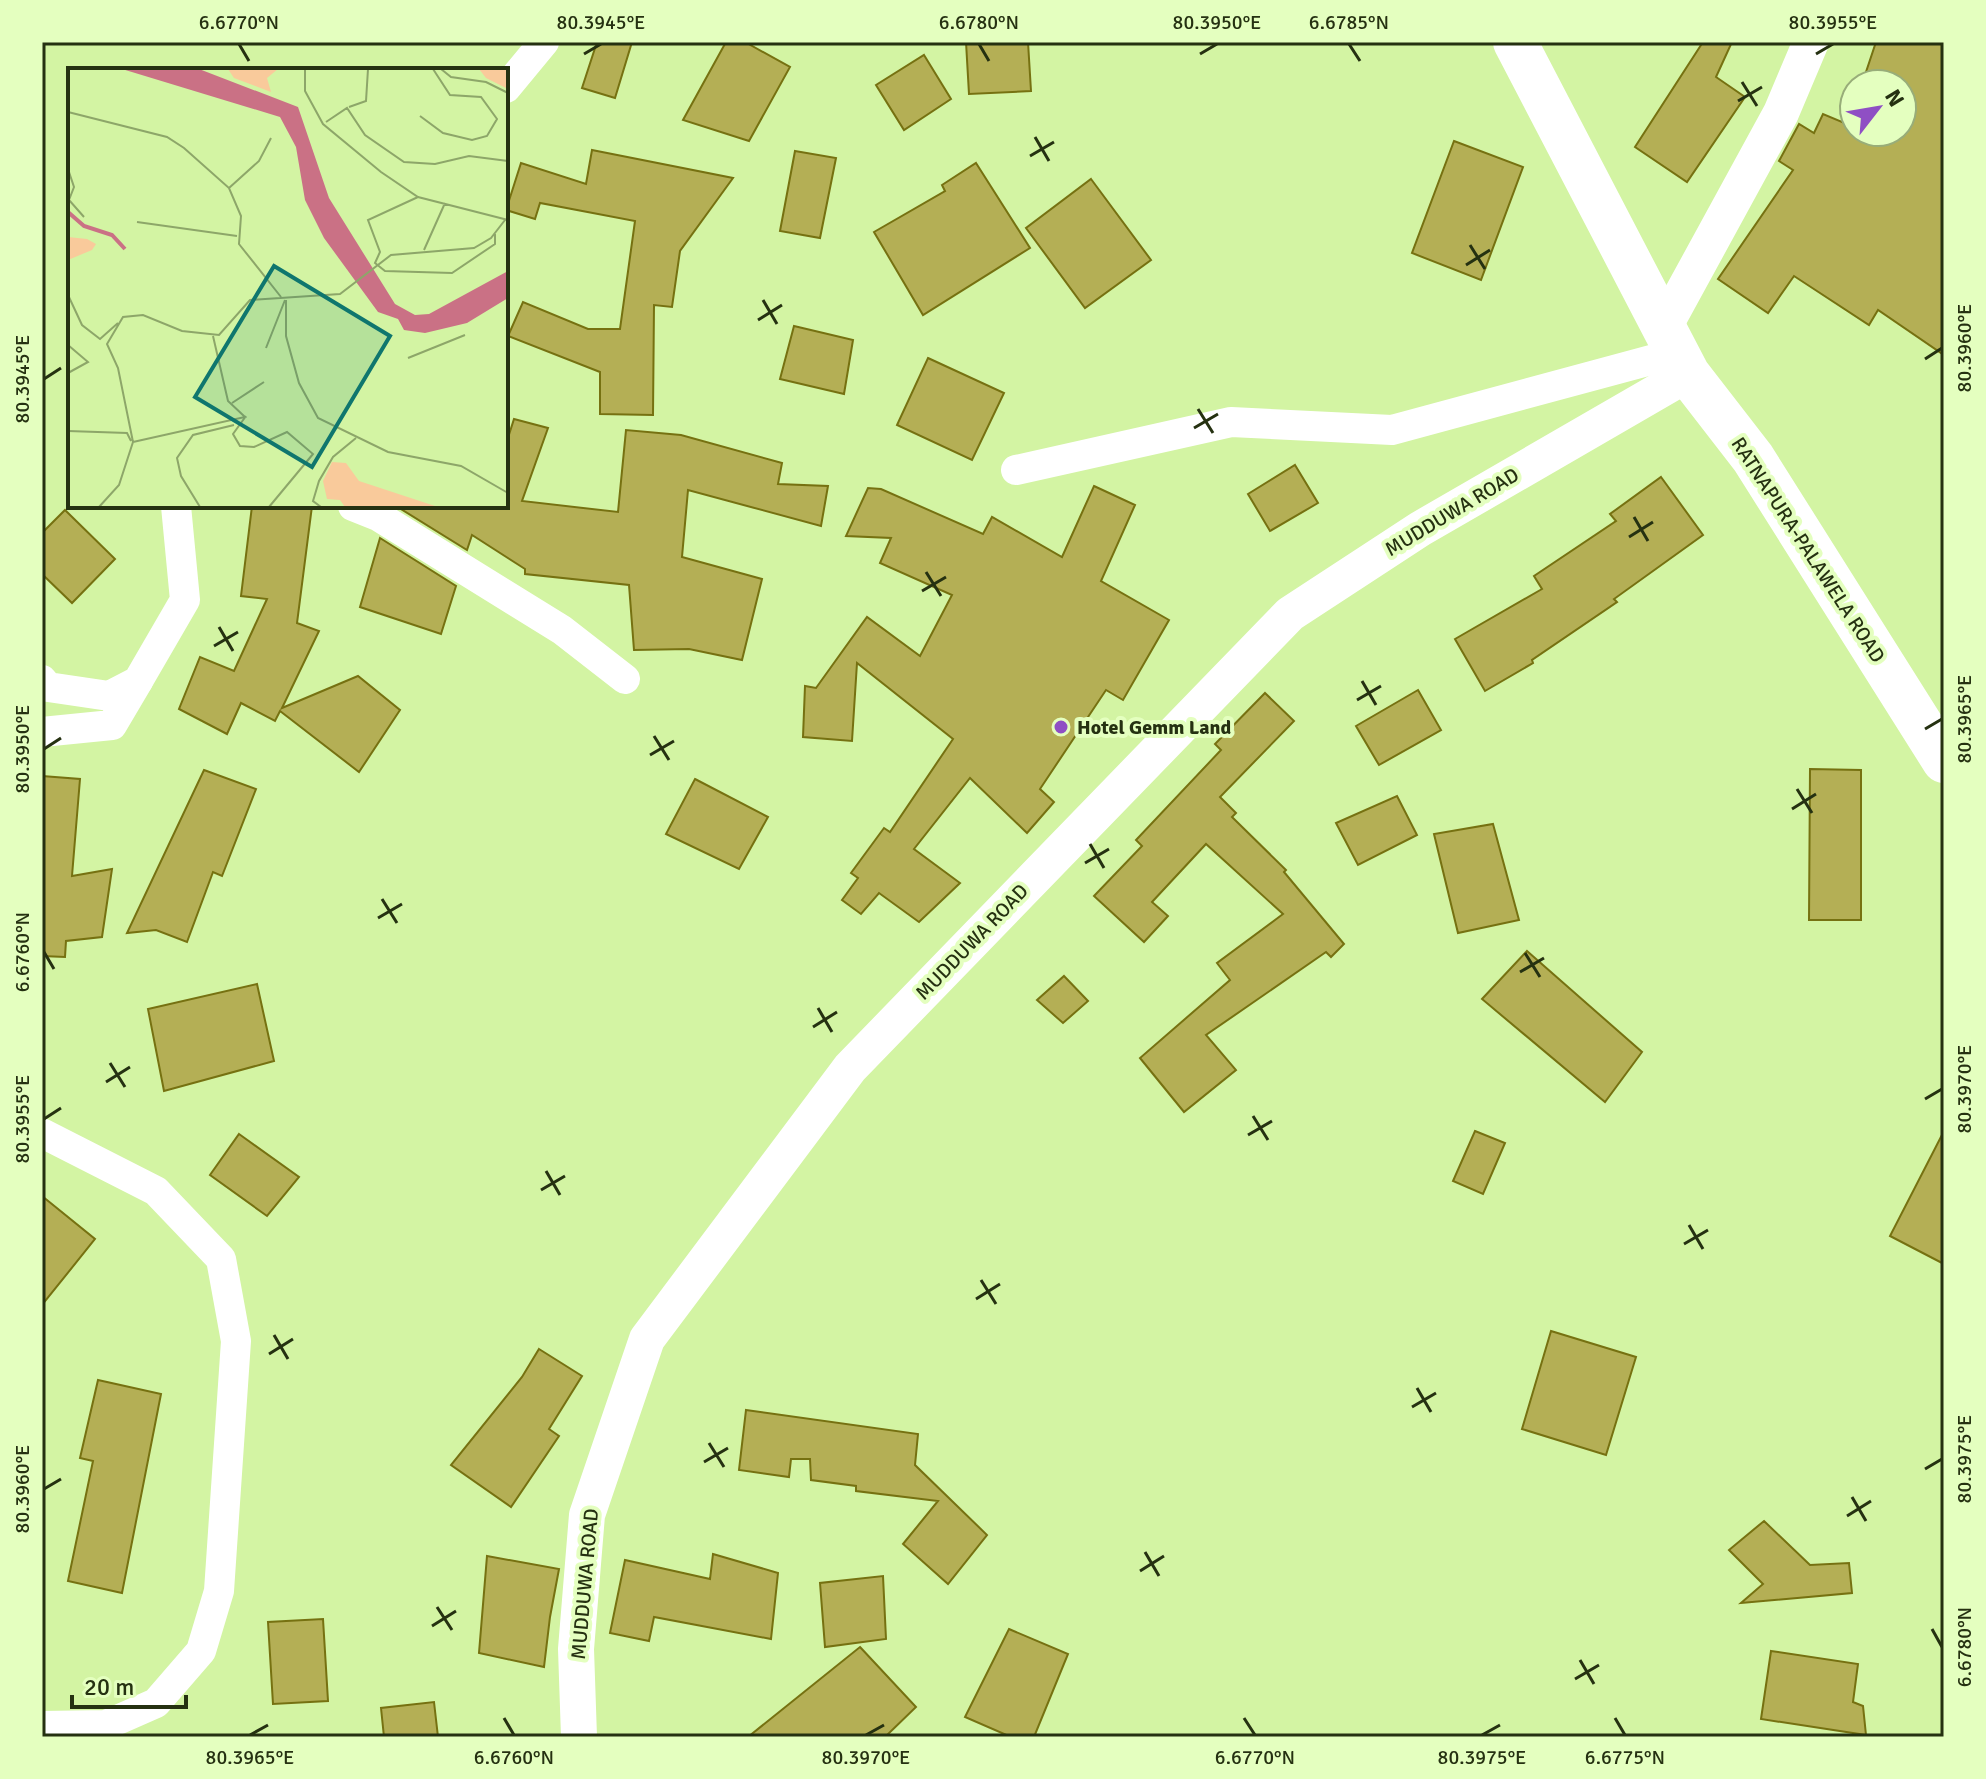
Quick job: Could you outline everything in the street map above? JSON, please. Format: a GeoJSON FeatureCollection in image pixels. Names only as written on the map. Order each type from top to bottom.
{"type":"FeatureCollection","features":[{"type":"Feature","properties":{"kind":"main road","name":"RATNAPURA-PALAWELA ROAD"},"geometry":{"type":"LineString","coordinates":[[1515,42],[1676,351],[1753,458],[1944,761]]}},
{"type":"Feature","properties":{"kind":"street"},"geometry":{"type":"LineString","coordinates":[[508,86],[544,42]]}},
{"type":"Feature","properties":{"kind":"street"},"geometry":{"type":"LineString","coordinates":[[1016,470],[1231,422],[1392,430],[1676,351],[1811,42]]}},
{"type":"Feature","properties":{"kind":"street","name":"MUDDUWA ROAD"},"geometry":{"type":"LineString","coordinates":[[579,1737],[576,1649],[587,1515],[647,1339],[850,1068],[1290,614],[1420,529],[1676,351]]}},
{"type":"Feature","properties":{"kind":"street"},"geometry":{"type":"LineString","coordinates":[[42,732],[112,725],[185,600],[176,508]]}},
{"type":"Feature","properties":{"kind":"street"},"geometry":{"type":"LineString","coordinates":[[358,508],[378,516],[562,630],[625,679]]}},
{"type":"Feature","properties":{"kind":"street"},"geometry":{"type":"LineString","coordinates":[[44,684],[109,696],[138,681]]}},
{"type":"Feature","properties":{"kind":"street"},"geometry":{"type":"LineString","coordinates":[[42,1133],[156,1191],[221,1259],[236,1341],[219,1591],[201,1651],[156,1703],[106,1725],[42,1726]]}},
{"type":"Feature","properties":{"kind":"building"},"geometry":{"type":"Polygon","coordinates":[[[597,42],[632,42],[615,98],[582,88],[597,42]]]}},
{"type":"Feature","properties":{"kind":"building"},"geometry":{"type":"Polygon","coordinates":[[[726,42],[745,42],[790,67],[749,141],[683,120],[726,42]]]}},
{"type":"Feature","properties":{"kind":"building"},"geometry":{"type":"Polygon","coordinates":[[[966,42],[1028,42],[1031,91],[969,94],[966,42]]]}},
{"type":"Feature","properties":{"kind":"building"},"geometry":{"type":"Polygon","coordinates":[[[1703,42],[1732,42],[1716,77],[1745,97],[1687,182],[1635,147],[1703,42]]]}},
{"type":"Feature","properties":{"kind":"building"},"geometry":{"type":"Polygon","coordinates":[[[1876,42],[1944,42],[1944,355],[1878,310],[1869,325],[1794,276],[1768,313],[1718,279],[1793,170],[1779,161],[1799,124],[1814,133],[1823,114],[1838,120],[1838,148],[1918,148],[1918,68],[1867,68],[1876,42]]]}},
{"type":"Feature","properties":{"kind":"building"},"geometry":{"type":"Polygon","coordinates":[[[924,55],[951,99],[904,130],[876,85],[924,55]]]}},
{"type":"Feature","properties":{"kind":"building"},"geometry":{"type":"Polygon","coordinates":[[[1454,141],[1523,167],[1481,280],[1412,253],[1454,141]]]}},
{"type":"Feature","properties":{"kind":"building"},"geometry":{"type":"Polygon","coordinates":[[[592,150],[733,178],[680,251],[672,307],[654,305],[653,415],[600,414],[600,372],[508,336],[523,302],[588,329],[620,329],[635,221],[540,203],[535,219],[508,211],[521,163],[586,184],[592,150]]]}},
{"type":"Feature","properties":{"kind":"building"},"geometry":{"type":"Polygon","coordinates":[[[795,151],[836,158],[820,238],[780,231],[795,151]]]}},
{"type":"Feature","properties":{"kind":"building"},"geometry":{"type":"Polygon","coordinates":[[[976,163],[1030,248],[923,315],[874,232],[945,191],[942,185],[976,163]]]}},
{"type":"Feature","properties":{"kind":"building"},"geometry":{"type":"Polygon","coordinates":[[[1091,179],[1151,260],[1085,308],[1026,228],[1091,179]]]}},
{"type":"Feature","properties":{"kind":"building"},"geometry":{"type":"Polygon","coordinates":[[[794,326],[853,340],[844,394],[780,379],[794,326]]]}},
{"type":"Feature","properties":{"kind":"building"},"geometry":{"type":"Polygon","coordinates":[[[928,358],[1004,393],[972,460],[897,425],[928,358]]]}},
{"type":"Feature","properties":{"kind":"building"},"geometry":{"type":"Polygon","coordinates":[[[514,419],[548,428],[522,501],[618,512],[626,430],[681,435],[782,463],[778,484],[828,486],[821,526],[688,490],[682,557],[762,579],[742,660],[689,649],[634,650],[629,585],[525,574],[525,569],[472,535],[467,550],[399,508],[508,508],[508,438],[514,419]]]}},
{"type":"Feature","properties":{"kind":"building"},"geometry":{"type":"Polygon","coordinates":[[[1295,465],[1318,503],[1270,531],[1248,494],[1295,465]]]}},
{"type":"Feature","properties":{"kind":"building"},"geometry":{"type":"Polygon","coordinates":[[[1661,477],[1703,535],[1614,599],[1617,602],[1532,660],[1533,663],[1485,691],[1455,639],[1542,589],[1534,576],[1616,521],[1610,514],[1661,477]]]}},
{"type":"Feature","properties":{"kind":"building"},"geometry":{"type":"Polygon","coordinates":[[[1094,486],[1135,505],[1101,581],[1169,620],[1123,700],[1106,690],[1040,789],[1054,802],[1027,833],[970,778],[914,849],[960,883],[919,922],[879,893],[861,914],[842,900],[858,878],[851,873],[884,828],[890,832],[953,739],[857,663],[852,741],[803,737],[805,686],[816,688],[867,617],[920,656],[952,595],[880,563],[891,538],[846,536],[868,488],[881,489],[983,534],[992,517],[1062,557],[1094,486]]]}},
{"type":"Feature","properties":{"kind":"building"},"geometry":{"type":"Polygon","coordinates":[[[252,508],[312,508],[297,623],[319,631],[282,708],[358,676],[400,710],[359,772],[280,711],[275,721],[241,703],[227,734],[179,709],[200,657],[234,671],[267,599],[241,596],[252,508]]]}},
{"type":"Feature","properties":{"kind":"building"},"geometry":{"type":"Polygon","coordinates":[[[65,510],[115,559],[72,603],[42,574],[42,533],[65,510]]]}},
{"type":"Feature","properties":{"kind":"building"},"geometry":{"type":"Polygon","coordinates":[[[380,538],[456,586],[441,634],[360,607],[380,538]]]}},
{"type":"Feature","properties":{"kind":"building"},"geometry":{"type":"Polygon","coordinates":[[[1418,690],[1441,730],[1379,765],[1356,726],[1418,690]]]}},
{"type":"Feature","properties":{"kind":"building"},"geometry":{"type":"Polygon","coordinates":[[[1265,693],[1294,721],[1220,797],[1236,813],[1232,817],[1286,870],[1284,872],[1344,944],[1331,957],[1326,952],[1206,1035],[1236,1070],[1184,1112],[1140,1058],[1230,980],[1217,963],[1283,914],[1206,844],[1152,902],[1168,916],[1144,942],[1094,896],[1142,846],[1136,840],[1221,750],[1215,744],[1265,693]]]}},
{"type":"Feature","properties":{"kind":"building"},"geometry":{"type":"Polygon","coordinates":[[[1810,769],[1861,770],[1861,920],[1809,920],[1810,769]]]}},
{"type":"Feature","properties":{"kind":"building"},"geometry":{"type":"Polygon","coordinates":[[[204,770],[256,789],[222,876],[213,872],[187,942],[156,930],[127,933],[204,770]]]}},
{"type":"Feature","properties":{"kind":"building"},"geometry":{"type":"Polygon","coordinates":[[[42,776],[80,779],[72,876],[112,869],[102,937],[66,941],[65,957],[42,956],[42,776]]]}},
{"type":"Feature","properties":{"kind":"building"},"geometry":{"type":"Polygon","coordinates":[[[695,779],[768,817],[739,869],[666,834],[695,779]]]}},
{"type":"Feature","properties":{"kind":"building"},"geometry":{"type":"Polygon","coordinates":[[[1397,796],[1417,835],[1358,865],[1336,823],[1397,796]]]}},
{"type":"Feature","properties":{"kind":"building"},"geometry":{"type":"Polygon","coordinates":[[[1493,824],[1519,920],[1458,933],[1434,834],[1493,824]]]}},
{"type":"Feature","properties":{"kind":"building"},"geometry":{"type":"Polygon","coordinates":[[[1527,951],[1642,1052],[1605,1102],[1482,999],[1527,951]]]}},
{"type":"Feature","properties":{"kind":"building"},"geometry":{"type":"Polygon","coordinates":[[[1064,976],[1088,1001],[1063,1023],[1037,1000],[1064,976]]]}},
{"type":"Feature","properties":{"kind":"building"},"geometry":{"type":"Polygon","coordinates":[[[257,984],[274,1061],[164,1091],[148,1009],[257,984]]]}},
{"type":"Feature","properties":{"kind":"building"},"geometry":{"type":"Polygon","coordinates":[[[1475,1131],[1505,1143],[1483,1194],[1453,1181],[1475,1131]]]}},
{"type":"Feature","properties":{"kind":"building"},"geometry":{"type":"Polygon","coordinates":[[[1944,1131],[1944,1264],[1890,1236],[1944,1131]]]}},
{"type":"Feature","properties":{"kind":"building"},"geometry":{"type":"Polygon","coordinates":[[[239,1134],[299,1177],[267,1216],[210,1175],[239,1134]]]}},
{"type":"Feature","properties":{"kind":"building"},"geometry":{"type":"Polygon","coordinates":[[[42,1196],[95,1239],[42,1305],[42,1196]]]}},
{"type":"Feature","properties":{"kind":"building"},"geometry":{"type":"Polygon","coordinates":[[[1551,1331],[1636,1357],[1606,1455],[1522,1429],[1551,1331]]]}},
{"type":"Feature","properties":{"kind":"building"},"geometry":{"type":"Polygon","coordinates":[[[539,1349],[582,1376],[549,1429],[559,1436],[511,1507],[451,1465],[522,1377],[539,1349]]]}},
{"type":"Feature","properties":{"kind":"building"},"geometry":{"type":"Polygon","coordinates":[[[98,1380],[161,1394],[122,1593],[68,1581],[93,1461],[80,1458],[98,1380]]]}},
{"type":"Feature","properties":{"kind":"building"},"geometry":{"type":"Polygon","coordinates":[[[746,1410],[918,1434],[915,1465],[987,1535],[948,1584],[903,1544],[938,1501],[856,1491],[856,1486],[811,1480],[810,1459],[791,1459],[789,1477],[739,1470],[746,1410]]]}},
{"type":"Feature","properties":{"kind":"building"},"geometry":{"type":"Polygon","coordinates":[[[1764,1521],[1810,1565],[1849,1563],[1852,1593],[1741,1603],[1763,1584],[1729,1550],[1764,1521]]]}},
{"type":"Feature","properties":{"kind":"building"},"geometry":{"type":"Polygon","coordinates":[[[713,1554],[778,1573],[771,1639],[654,1617],[649,1641],[610,1633],[625,1560],[710,1579],[713,1554]]]}},
{"type":"Feature","properties":{"kind":"building"},"geometry":{"type":"Polygon","coordinates":[[[487,1556],[559,1569],[544,1667],[479,1653],[487,1556]]]}},
{"type":"Feature","properties":{"kind":"building"},"geometry":{"type":"Polygon","coordinates":[[[883,1576],[886,1639],[825,1647],[820,1583],[883,1576]]]}},
{"type":"Feature","properties":{"kind":"building"},"geometry":{"type":"Polygon","coordinates":[[[323,1619],[328,1701],[273,1704],[268,1622],[323,1619]]]}},
{"type":"Feature","properties":{"kind":"building"},"geometry":{"type":"Polygon","coordinates":[[[1009,1629],[1068,1654],[1034,1737],[1011,1737],[965,1717],[1009,1629]]]}},
{"type":"Feature","properties":{"kind":"building"},"geometry":{"type":"Polygon","coordinates":[[[860,1647],[916,1707],[885,1737],[748,1737],[860,1647]]]}},
{"type":"Feature","properties":{"kind":"building"},"geometry":{"type":"Polygon","coordinates":[[[1771,1651],[1858,1664],[1853,1702],[1863,1706],[1866,1735],[1761,1719],[1771,1651]]]}},
{"type":"Feature","properties":{"kind":"building"},"geometry":{"type":"Polygon","coordinates":[[[434,1702],[438,1737],[384,1737],[381,1708],[434,1702]]]}},
{"type":"Feature","properties":{"kind":"place","name":"Hotel Gemm Land"},"geometry":{"type":"Point","coordinates":[1061,727]}}]}
